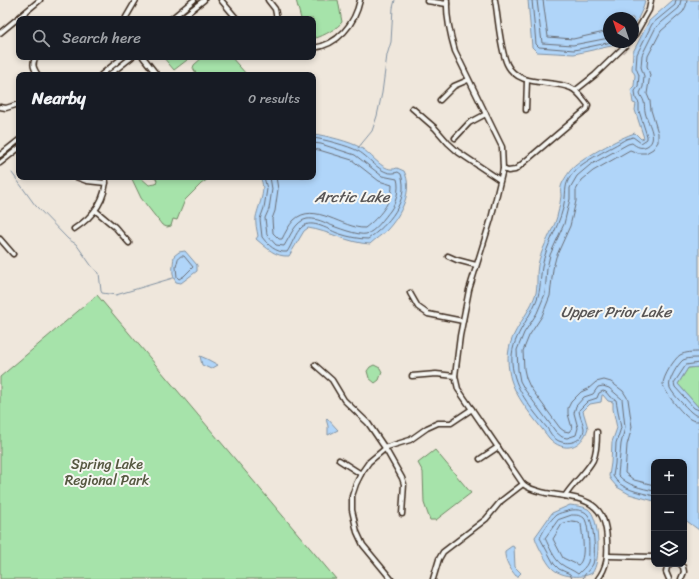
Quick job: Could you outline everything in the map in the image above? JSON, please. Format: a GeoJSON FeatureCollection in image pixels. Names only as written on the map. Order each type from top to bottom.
{"type":"FeatureCollection","features":[{"type":"Feature","properties":{"kind":"street"},"geometry":{"type":"LineString","coordinates":[[21,16],[40,0]]}},
{"type":"Feature","properties":{"kind":"street"},"geometry":{"type":"LineString","coordinates":[[127,16],[136,0]]}},
{"type":"Feature","properties":{"kind":"street"},"geometry":{"type":"LineString","coordinates":[[175,16],[194,0]]}},
{"type":"Feature","properties":{"kind":"street"},"geometry":{"type":"LineString","coordinates":[[184,16],[204,0]]}},
{"type":"Feature","properties":{"kind":"street"},"geometry":{"type":"LineString","coordinates":[[221,0],[234,16]]}},
{"type":"Feature","properties":{"kind":"street"},"geometry":{"type":"LineString","coordinates":[[268,0],[275,9],[276,16]]}},
{"type":"Feature","properties":{"kind":"street"},"geometry":{"type":"LineString","coordinates":[[316,47],[327,44],[338,38],[347,29],[354,20],[360,0]]}},
{"type":"Feature","properties":{"kind":"street"},"geometry":{"type":"LineString","coordinates":[[495,0],[504,56],[508,66],[527,80],[569,87],[576,90],[588,105],[587,109],[515,170],[508,171],[503,169]]}},
{"type":"Feature","properties":{"kind":"street"},"geometry":{"type":"LineString","coordinates":[[639,27],[648,10],[651,0]]}},
{"type":"Feature","properties":{"kind":"street"},"geometry":{"type":"LineString","coordinates":[[427,1],[447,2],[450,36],[455,51],[502,147],[503,169],[491,219],[469,290],[463,321],[455,376],[458,389],[524,484],[536,491],[580,499],[590,503],[600,513],[606,526],[608,556],[606,566],[598,579]]}},
{"type":"Feature","properties":{"kind":"street"},"geometry":{"type":"LineString","coordinates":[[0,33],[16,20]]}},
{"type":"Feature","properties":{"kind":"street"},"geometry":{"type":"LineString","coordinates":[[576,90],[595,75],[623,48]]}},
{"type":"Feature","properties":{"kind":"street"},"geometry":{"type":"LineString","coordinates":[[35,60],[33,64],[36,72]]}},
{"type":"Feature","properties":{"kind":"street"},"geometry":{"type":"LineString","coordinates":[[105,72],[119,60]]}},
{"type":"Feature","properties":{"kind":"street"},"geometry":{"type":"LineString","coordinates":[[114,72],[128,60]]}},
{"type":"Feature","properties":{"kind":"street"},"geometry":{"type":"LineString","coordinates":[[145,60],[155,72]]}},
{"type":"Feature","properties":{"kind":"street"},"geometry":{"type":"LineString","coordinates":[[440,100],[454,86],[468,80]]}},
{"type":"Feature","properties":{"kind":"street"},"geometry":{"type":"LineString","coordinates":[[526,110],[527,80]]}},
{"type":"Feature","properties":{"kind":"street"},"geometry":{"type":"LineString","coordinates":[[0,107],[6,108],[16,105]]}},
{"type":"Feature","properties":{"kind":"street"},"geometry":{"type":"LineString","coordinates":[[412,108],[435,128],[458,152],[500,180]]}},
{"type":"Feature","properties":{"kind":"street"},"geometry":{"type":"LineString","coordinates":[[455,138],[469,123],[486,114]]}},
{"type":"Feature","properties":{"kind":"street"},"geometry":{"type":"LineString","coordinates":[[0,155],[16,142]]}},
{"type":"Feature","properties":{"kind":"street"},"geometry":{"type":"LineString","coordinates":[[0,163],[16,150]]}},
{"type":"Feature","properties":{"kind":"street"},"geometry":{"type":"LineString","coordinates":[[74,229],[96,211],[103,199],[106,183],[84,180]]}},
{"type":"Feature","properties":{"kind":"street"},"geometry":{"type":"LineString","coordinates":[[96,211],[115,227],[129,243]]}},
{"type":"Feature","properties":{"kind":"street"},"geometry":{"type":"LineString","coordinates":[[0,239],[13,254]]}},
{"type":"Feature","properties":{"kind":"street"},"geometry":{"type":"LineString","coordinates":[[448,256],[476,265]]}},
{"type":"Feature","properties":{"kind":"street"},"geometry":{"type":"LineString","coordinates":[[410,293],[418,307],[428,314],[463,321]]}},
{"type":"Feature","properties":{"kind":"street"},"geometry":{"type":"LineString","coordinates":[[315,365],[332,380],[344,400],[368,424],[385,448],[404,484],[402,514]]}},
{"type":"Feature","properties":{"kind":"street"},"geometry":{"type":"LineString","coordinates":[[412,376],[436,374],[455,376]]}},
{"type":"Feature","properties":{"kind":"street"},"geometry":{"type":"LineString","coordinates":[[391,579],[363,545],[357,532],[352,510],[352,496],[356,484],[369,462],[385,448],[410,440],[427,428],[438,423],[451,423],[472,409]]}},
{"type":"Feature","properties":{"kind":"street"},"geometry":{"type":"LineString","coordinates":[[565,496],[571,486],[594,459],[597,445],[597,432]]}},
{"type":"Feature","properties":{"kind":"street"},"geometry":{"type":"LineString","coordinates":[[480,459],[498,447]]}},
{"type":"Feature","properties":{"kind":"street"},"geometry":{"type":"LineString","coordinates":[[340,460],[361,474]]}},
{"type":"Feature","properties":{"kind":"street"},"geometry":{"type":"LineString","coordinates":[[433,579],[439,559],[443,552],[486,519],[501,501],[524,484]]}},
{"type":"Feature","properties":{"kind":"street"},"geometry":{"type":"LineString","coordinates":[[608,556],[651,557]]}},
{"type":"Feature","properties":{"kind":"street"},"geometry":{"type":"LineString","coordinates":[[668,567],[666,572],[669,579]]}},
{"type":"Feature","properties":{"kind":"street"},"geometry":{"type":"LineString","coordinates":[[681,579],[684,572],[683,567]]}},
{"type":"Feature","properties":{"kind":"green space"},"geometry":{"type":"Polygon","coordinates":[[[296,0],[338,0],[342,22],[330,32],[316,38],[316,16],[300,16],[296,0]]]}},
{"type":"Feature","properties":{"kind":"green space"},"geometry":{"type":"Polygon","coordinates":[[[166,60],[187,60],[174,70],[166,60]]]}},
{"type":"Feature","properties":{"kind":"green space"},"geometry":{"type":"Polygon","coordinates":[[[200,60],[234,60],[244,72],[195,72],[193,68],[200,60]]]}},
{"type":"Feature","properties":{"kind":"green space"},"geometry":{"type":"Polygon","coordinates":[[[132,180],[143,180],[149,185],[156,184],[157,180],[207,180],[185,200],[177,220],[173,219],[171,226],[167,227],[162,225],[141,198],[132,180]]]}},
{"type":"Feature","properties":{"kind":"green space","name":"Spring Lake Regional Park"},"geometry":{"type":"Polygon","coordinates":[[[97,295],[336,579],[0,579],[0,377],[97,295]]]}},
{"type":"Feature","properties":{"kind":"green space"},"geometry":{"type":"Polygon","coordinates":[[[374,365],[380,368],[382,372],[379,380],[375,383],[369,378],[367,371],[374,365]]]}},
{"type":"Feature","properties":{"kind":"green space"},"geometry":{"type":"Polygon","coordinates":[[[699,367],[699,408],[678,384],[688,368],[699,367]]]}},
{"type":"Feature","properties":{"kind":"green space"},"geometry":{"type":"Polygon","coordinates":[[[435,450],[471,493],[436,520],[430,520],[424,503],[423,472],[418,463],[435,450]]]}},
{"type":"Feature","properties":{"kind":"water"},"geometry":{"type":"Polygon","coordinates":[[[528,0],[645,0],[639,16],[639,12],[603,12],[603,48],[574,54],[537,52],[532,47],[528,0]]]}},
{"type":"Feature","properties":{"kind":"water","name":"Upper Prior Lake"},"geometry":{"type":"Polygon","coordinates":[[[673,0],[699,0],[699,367],[688,368],[678,384],[699,408],[699,530],[687,521],[687,459],[651,459],[651,500],[629,494],[617,487],[609,476],[612,442],[617,428],[613,402],[608,401],[602,395],[601,402],[590,404],[583,411],[588,428],[585,435],[577,444],[566,447],[561,446],[549,438],[519,398],[511,380],[509,371],[509,348],[512,338],[527,313],[536,293],[537,268],[539,259],[556,220],[561,199],[562,183],[575,166],[590,155],[610,144],[635,133],[641,139],[644,138],[635,110],[636,104],[633,103],[631,89],[634,86],[635,75],[632,69],[633,52],[635,48],[639,48],[639,40],[649,21],[673,0]]]}},
{"type":"Feature","properties":{"kind":"water","name":"Arctic Lake"},"geometry":{"type":"Polygon","coordinates":[[[316,134],[351,143],[365,151],[383,166],[392,169],[397,168],[404,171],[408,186],[407,194],[397,217],[385,232],[370,244],[354,242],[308,228],[304,231],[289,256],[284,256],[271,251],[256,239],[258,236],[256,217],[263,192],[261,180],[316,180],[316,134]]]}},
{"type":"Feature","properties":{"kind":"water"},"geometry":{"type":"Polygon","coordinates":[[[185,251],[197,265],[197,271],[181,283],[176,282],[173,273],[174,256],[179,252],[185,251]]]}},
{"type":"Feature","properties":{"kind":"water"},"geometry":{"type":"Polygon","coordinates":[[[200,356],[218,365],[211,369],[202,365],[200,356]]]}},
{"type":"Feature","properties":{"kind":"water"},"geometry":{"type":"Polygon","coordinates":[[[327,418],[338,430],[328,435],[326,419],[327,418]]]}},
{"type":"Feature","properties":{"kind":"water"},"geometry":{"type":"Polygon","coordinates":[[[570,505],[588,509],[595,521],[598,540],[597,560],[592,573],[588,575],[571,576],[559,573],[549,565],[537,544],[535,537],[552,513],[570,505]]]}},
{"type":"Feature","properties":{"kind":"water"},"geometry":{"type":"Polygon","coordinates":[[[512,546],[514,547],[515,567],[521,573],[518,576],[516,576],[508,565],[505,554],[505,551],[512,546]]]}},
{"type":"Feature","properties":{"kind":"waterway"},"geometry":{"type":"LineString","coordinates":[[358,148],[372,131],[377,116],[382,93],[387,55],[391,42],[393,8],[395,0]]}},
{"type":"Feature","properties":{"kind":"waterway"},"geometry":{"type":"LineString","coordinates":[[12,173],[16,179]]}},
{"type":"Feature","properties":{"kind":"waterway"},"geometry":{"type":"LineString","coordinates":[[17,180],[35,205],[68,239],[76,244],[93,268],[99,273],[102,293],[116,295],[173,278]]}}]}
